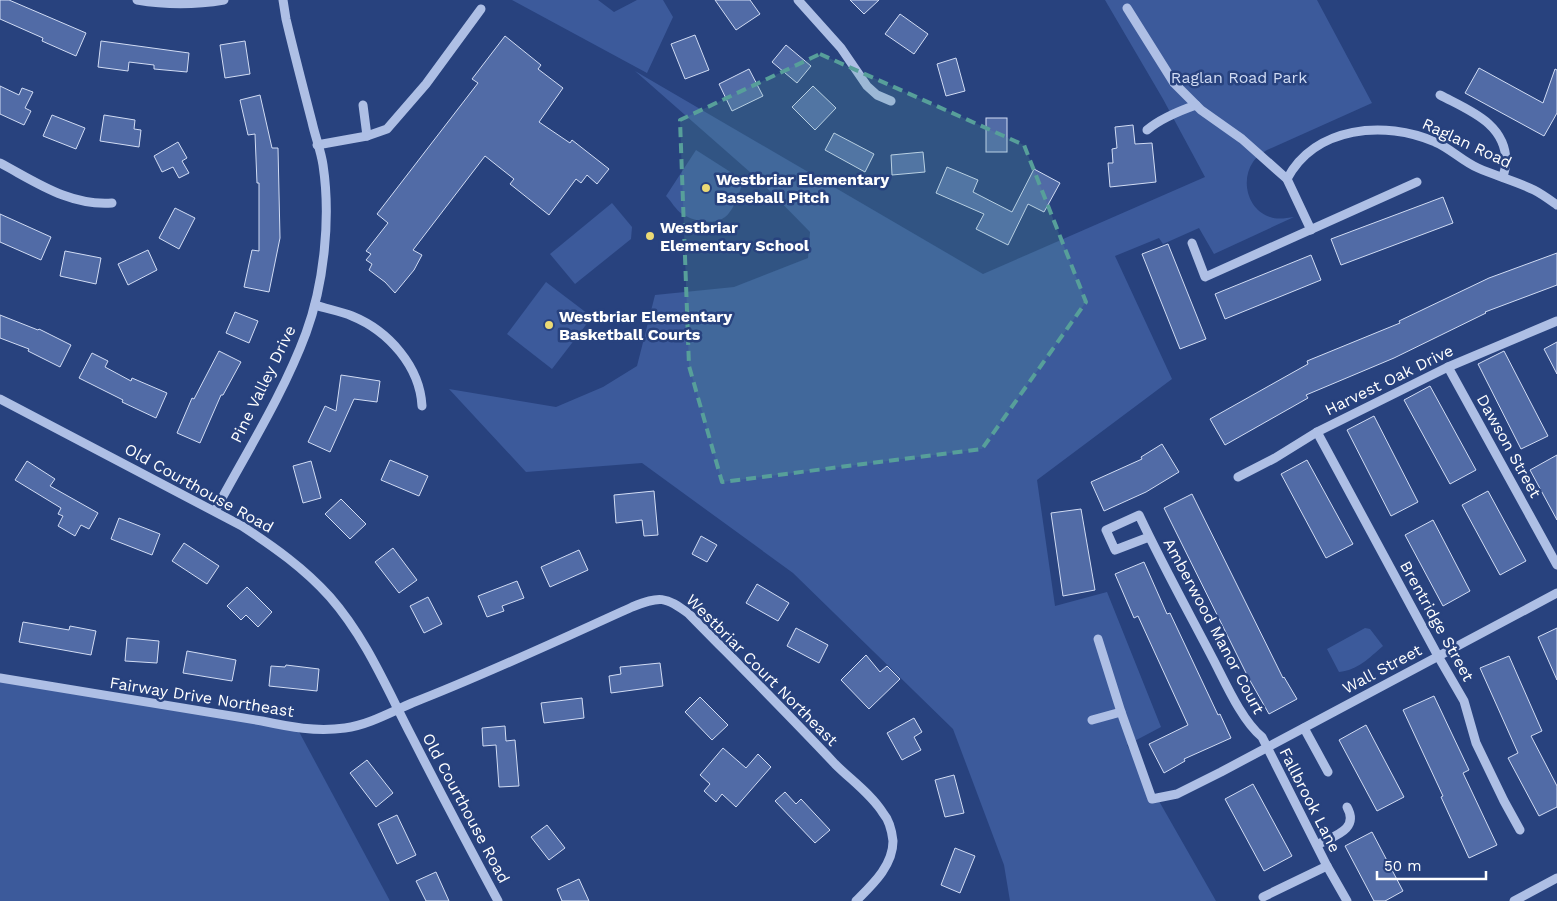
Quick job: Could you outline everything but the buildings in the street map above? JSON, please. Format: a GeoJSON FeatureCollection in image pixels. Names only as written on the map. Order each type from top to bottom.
{"type":"FeatureCollection","features":[{"type":"Feature","properties":{"kind":"street"},"geometry":{"type":"LineString","coordinates":[[137,0],[177,4],[224,0]]}},
{"type":"Feature","properties":{"kind":"street","name":"Pine Valley Drive"},"geometry":{"type":"LineString","coordinates":[[215,511],[295,359],[315,305],[320,280],[326,206],[323,163],[282,0]]}},
{"type":"Feature","properties":{"kind":"street"},"geometry":{"type":"LineString","coordinates":[[798,0],[840,48],[867,86],[877,95],[891,101]]}},
{"type":"Feature","properties":{"kind":"street"},"geometry":{"type":"LineString","coordinates":[[1127,8],[1174,83],[1196,105],[1242,139],[1287,179],[1311,230]]}},
{"type":"Feature","properties":{"kind":"street"},"geometry":{"type":"LineString","coordinates":[[317,145],[367,136],[387,129],[426,84],[481,9]]}},
{"type":"Feature","properties":{"kind":"street"},"geometry":{"type":"LineString","coordinates":[[1440,95],[1485,120],[1501,137],[1506,162],[1503,177]]}},
{"type":"Feature","properties":{"kind":"street"},"geometry":{"type":"LineString","coordinates":[[364,105],[367,136]]}},
{"type":"Feature","properties":{"kind":"street"},"geometry":{"type":"LineString","coordinates":[[1147,130],[1155,123],[1196,105]]}},
{"type":"Feature","properties":{"kind":"street","name":"Raglan Road"},"geometry":{"type":"LineString","coordinates":[[1287,179],[1302,156],[1319,144],[1350,133],[1374,129],[1405,132],[1437,142],[1465,162],[1535,190],[1557,205]]}},
{"type":"Feature","properties":{"kind":"street"},"geometry":{"type":"LineString","coordinates":[[0,163],[66,197],[82,202],[112,203]]}},
{"type":"Feature","properties":{"kind":"street"},"geometry":{"type":"LineString","coordinates":[[1192,243],[1205,277],[1417,182]]}},
{"type":"Feature","properties":{"kind":"street"},"geometry":{"type":"LineString","coordinates":[[315,305],[351,315],[368,323],[384,335],[411,366],[418,381],[422,406]]}},
{"type":"Feature","properties":{"kind":"street","name":"Harvest Oak Drive"},"geometry":{"type":"LineString","coordinates":[[1238,477],[1275,458],[1317,432],[1448,367],[1557,321]]}},
{"type":"Feature","properties":{"kind":"street","name":"Dawson Street"},"geometry":{"type":"LineString","coordinates":[[1448,367],[1557,565]]}},
{"type":"Feature","properties":{"kind":"street","name":"Old Courthouse Road"},"geometry":{"type":"LineString","coordinates":[[0,399],[242,526],[291,560],[329,596],[359,637],[374,662],[498,901]]}},
{"type":"Feature","properties":{"kind":"street","name":"Brentridge Street"},"geometry":{"type":"LineString","coordinates":[[1317,432],[1464,701],[1476,743],[1520,830]]}},
{"type":"Feature","properties":{"kind":"street","name":"Amberwood Manor Court"},"geometry":{"type":"LineString","coordinates":[[1149,537],[1115,550],[1106,530],[1139,515],[1225,682],[1252,729],[1262,736],[1267,747]]}},
{"type":"Feature","properties":{"kind":"street","name":"Wall Street"},"geometry":{"type":"LineString","coordinates":[[1121,712],[1152,799],[1177,794],[1557,593]]}},
{"type":"Feature","properties":{"kind":"street","name":"Westbriar Court Northeast"},"geometry":{"type":"LineString","coordinates":[[398,709],[632,607],[659,599],[672,602],[696,621],[841,770],[878,805],[885,815],[891,828],[893,842],[891,855],[885,869],[856,901]]}},
{"type":"Feature","properties":{"kind":"street"},"geometry":{"type":"LineString","coordinates":[[1092,720],[1121,712],[1098,639]]}},
{"type":"Feature","properties":{"kind":"street","name":"Fairway Drive Northeast"},"geometry":{"type":"LineString","coordinates":[[0,678],[311,730],[345,728],[362,724],[398,709]]}},
{"type":"Feature","properties":{"kind":"street"},"geometry":{"type":"LineString","coordinates":[[1304,728],[1328,772]]}},
{"type":"Feature","properties":{"kind":"street","name":"Fallbrook Lane"},"geometry":{"type":"LineString","coordinates":[[1267,747],[1327,866],[1347,901]]}},
{"type":"Feature","properties":{"kind":"street"},"geometry":{"type":"LineString","coordinates":[[1317,845],[1346,829],[1351,822],[1351,814],[1347,807]]}},
{"type":"Feature","properties":{"kind":"street","name":"Fallbrook Lane"},"geometry":{"type":"LineString","coordinates":[[1263,897],[1327,866]]}},
{"type":"Feature","properties":{"kind":"street"},"geometry":{"type":"LineString","coordinates":[[1514,901],[1557,878]]}},
{"type":"Feature","properties":{"kind":"highlighted area"},"geometry":{"type":"Polygon","coordinates":[[[820,54],[1024,145],[1086,302],[982,449],[722,482],[689,366],[680,120],[820,54]]]}},
{"type":"Feature","properties":{"kind":"green space"},"geometry":{"type":"Polygon","coordinates":[[[512,0],[598,0],[614,12],[637,0],[663,0],[673,17],[647,73],[512,0]]]}},
{"type":"Feature","properties":{"kind":"green space","name":"Raglan Road Park"},"geometry":{"type":"Polygon","coordinates":[[[1105,0],[1317,0],[1372,103],[1267,150],[1253,162],[1247,178],[1247,186],[1248,194],[1256,208],[1273,218],[1294,217],[1214,254],[1199,228],[1163,244],[1159,238],[1115,256],[1172,379],[1037,480],[1055,606],[1107,592],[1161,727],[1127,745],[1216,901],[1010,901],[1004,865],[953,729],[793,573],[642,463],[526,472],[449,389],[556,407],[603,387],[637,366],[655,295],[734,287],[808,258],[810,232],[759,180],[635,71],[983,274],[1205,177],[1163,99],[1105,0]]]}},
{"type":"Feature","properties":{"kind":"green space","name":"Westbriar Elementary Baseball Pitch"},"geometry":{"type":"Polygon","coordinates":[[[696,150],[743,180],[738,197],[729,213],[725,217],[713,222],[687,217],[666,196],[696,150]]]}},
{"type":"Feature","properties":{"kind":"green space"},"geometry":{"type":"Polygon","coordinates":[[[612,203],[632,227],[631,239],[575,284],[550,254],[612,203]]]}},
{"type":"Feature","properties":{"kind":"green space","name":"Westbriar Elementary Basketball Courts"},"geometry":{"type":"Polygon","coordinates":[[[546,282],[592,317],[552,369],[507,334],[546,282]]]}},
{"type":"Feature","properties":{"kind":"green space"},"geometry":{"type":"Polygon","coordinates":[[[1365,628],[1370,629],[1383,646],[1358,666],[1339,672],[1327,649],[1365,628]]]}},
{"type":"Feature","properties":{"kind":"green space"},"geometry":{"type":"Polygon","coordinates":[[[0,678],[297,728],[390,901],[0,901],[0,678]]]}},
{"type":"Feature","properties":{"kind":"place","name":"Westbriar Elementary Baseball Pitch"},"geometry":{"type":"Point","coordinates":[706,188]}},
{"type":"Feature","properties":{"kind":"place","name":"Westbriar Elementary School"},"geometry":{"type":"Point","coordinates":[650,236]}},
{"type":"Feature","properties":{"kind":"place","name":"Westbriar Elementary Basketball Courts"},"geometry":{"type":"Point","coordinates":[549,325]}}]}
